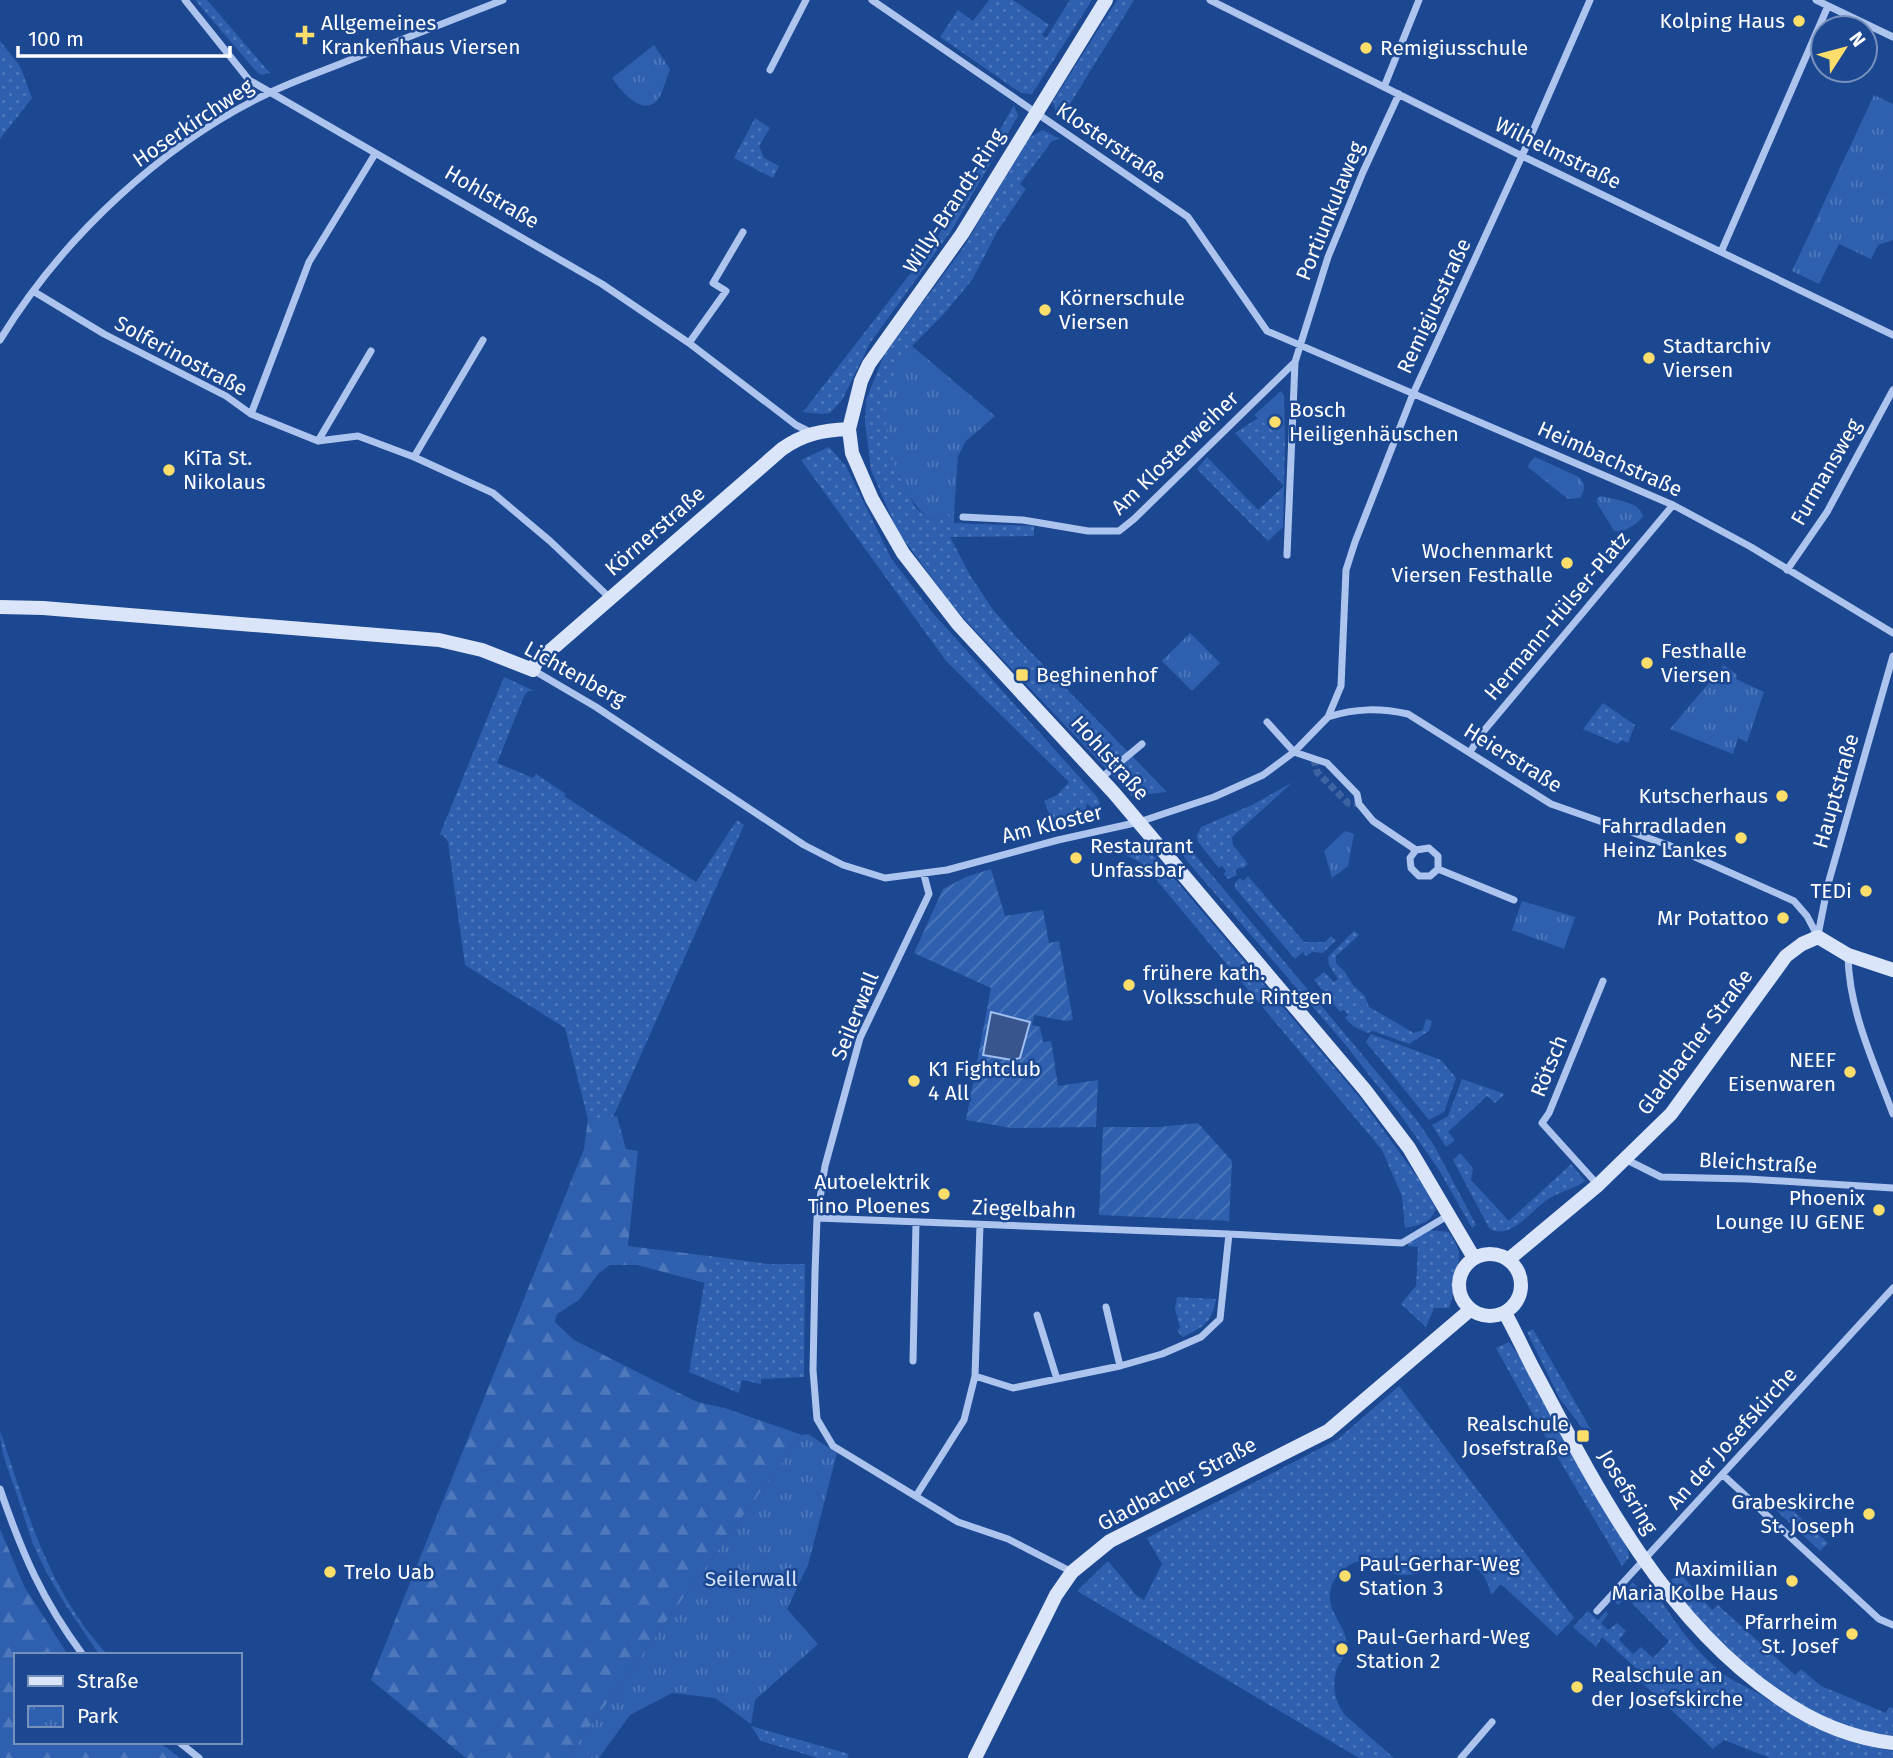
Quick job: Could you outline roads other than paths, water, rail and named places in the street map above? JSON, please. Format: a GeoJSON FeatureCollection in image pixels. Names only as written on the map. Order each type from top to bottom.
{"type":"FeatureCollection","features":[{"type":"Feature","properties":{"kind":"main road","name":"Willy-Brandt-Ring"},"geometry":{"type":"LineString","coordinates":[[849,429],[861,381],[869,364],[962,234],[1106,0]]}},
{"type":"Feature","properties":{"kind":"main road"},"geometry":{"type":"LineString","coordinates":[[812,433],[849,429]]}},
{"type":"Feature","properties":{"kind":"main road","name":"Hohlstraße"},"geometry":{"type":"LineString","coordinates":[[849,429],[852,453],[872,499],[903,552],[958,624],[1139,822],[1365,1090],[1409,1148],[1474,1258]]}},
{"type":"Feature","properties":{"kind":"main road","name":"Körnerstraße"},"geometry":{"type":"LineString","coordinates":[[533,670],[536,663],[782,449],[812,433]]}},
{"type":"Feature","properties":{"kind":"main road","name":"Lichtenberg"},"geometry":{"type":"LineString","coordinates":[[0,607],[43,608],[439,639],[482,650],[533,670]]}},
{"type":"Feature","properties":{"kind":"main road"},"geometry":{"type":"LineString","coordinates":[[1818,937],[1848,955],[1893,970]]}},
{"type":"Feature","properties":{"kind":"main road","name":"Gladbacher Straße"},"geometry":{"type":"LineString","coordinates":[[1508,1260],[1598,1185],[1671,1114],[1786,956],[1802,944],[1818,937]]}},
{"type":"Feature","properties":{"kind":"main road"},"geometry":{"type":"LineString","coordinates":[[1491,1254],[1508,1260],[1520,1277],[1521,1287],[1513,1307],[1505,1313],[1487,1317],[1470,1310],[1459,1293],[1458,1283],[1466,1265],[1474,1258],[1491,1254]]}},
{"type":"Feature","properties":{"kind":"main road","name":"Gladbacher Straße"},"geometry":{"type":"LineString","coordinates":[[975,1758],[1056,1595],[1072,1572],[1110,1541],[1328,1431],[1470,1310]]}},
{"type":"Feature","properties":{"kind":"main road","name":"Josefsring"},"geometry":{"type":"LineString","coordinates":[[1505,1313],[1606,1499],[1644,1559],[1679,1607],[1713,1645],[1752,1680],[1797,1711],[1839,1731],[1893,1743]]}},
{"type":"Feature","properties":{"kind":"street","name":"Hohlstraße"},"geometry":{"type":"LineString","coordinates":[[186,0],[249,80],[602,284],[689,343],[796,425],[812,433]]}},
{"type":"Feature","properties":{"kind":"street","name":"Hoserkirchweg"},"geometry":{"type":"LineString","coordinates":[[0,340],[33,290],[72,244],[118,197],[199,135],[271,92],[503,0]]}},
{"type":"Feature","properties":{"kind":"street"},"geometry":{"type":"LineString","coordinates":[[770,70],[806,0]]}},
{"type":"Feature","properties":{"kind":"street","name":"Klosterstraße"},"geometry":{"type":"LineString","coordinates":[[872,0],[1188,216],[1267,331],[1299,344]]}},
{"type":"Feature","properties":{"kind":"street","name":"Wilhelmstraße"},"geometry":{"type":"LineString","coordinates":[[1210,0],[1522,156],[1893,335]]}},
{"type":"Feature","properties":{"kind":"street"},"geometry":{"type":"LineString","coordinates":[[1384,86],[1419,0]]}},
{"type":"Feature","properties":{"kind":"street","name":"Remigiusstraße"},"geometry":{"type":"LineString","coordinates":[[1328,717],[1340,686],[1346,570],[1412,394],[1522,156],[1590,0]]}},
{"type":"Feature","properties":{"kind":"street"},"geometry":{"type":"LineString","coordinates":[[1816,0],[1893,37]]}},
{"type":"Feature","properties":{"kind":"street"},"geometry":{"type":"LineString","coordinates":[[1721,252],[1828,6]]}},
{"type":"Feature","properties":{"kind":"street","name":"Portiunkulaweg"},"geometry":{"type":"LineString","coordinates":[[1299,344],[1333,244],[1399,94]]}},
{"type":"Feature","properties":{"kind":"street"},"geometry":{"type":"LineString","coordinates":[[251,414],[309,262],[375,154]]}},
{"type":"Feature","properties":{"kind":"street"},"geometry":{"type":"LineString","coordinates":[[689,343],[726,291],[713,284],[744,232]]}},
{"type":"Feature","properties":{"kind":"street","name":"Solferinostraße"},"geometry":{"type":"LineString","coordinates":[[33,290],[104,334],[226,396],[251,414],[318,441],[358,436],[493,492],[610,598]]}},
{"type":"Feature","properties":{"kind":"street"},"geometry":{"type":"LineString","coordinates":[[414,457],[483,340]]}},
{"type":"Feature","properties":{"kind":"street"},"geometry":{"type":"LineString","coordinates":[[1287,555],[1295,362],[1299,344]]}},
{"type":"Feature","properties":{"kind":"street","name":"Heimbachstraße"},"geometry":{"type":"LineString","coordinates":[[1299,344],[1673,505],[1893,633]]}},
{"type":"Feature","properties":{"kind":"street"},"geometry":{"type":"LineString","coordinates":[[318,441],[371,351]]}},
{"type":"Feature","properties":{"kind":"street","name":"Am Klosterweiher"},"geometry":{"type":"LineString","coordinates":[[963,517],[1023,520],[1088,531],[1119,531],[1295,362]]}},
{"type":"Feature","properties":{"kind":"street","name":"Furmansweg"},"geometry":{"type":"LineString","coordinates":[[1787,570],[1827,512],[1893,390]]}},
{"type":"Feature","properties":{"kind":"street","name":"Hermann-Hülser-Platz"},"geometry":{"type":"LineString","coordinates":[[1471,752],[1482,733],[1673,505]]}},
{"type":"Feature","properties":{"kind":"street","name":"Hauptstraße"},"geometry":{"type":"LineString","coordinates":[[1818,937],[1828,884],[1893,656]]}},
{"type":"Feature","properties":{"kind":"street","name":"Lichtenberg"},"geometry":{"type":"LineString","coordinates":[[533,670],[596,707],[814,850],[843,865],[885,878],[924,875]]}},
{"type":"Feature","properties":{"kind":"street","name":"Heierstraße"},"geometry":{"type":"LineString","coordinates":[[1328,717],[1350,710],[1385,709],[1408,714],[1550,804],[1668,845],[1794,901],[1807,916],[1818,937]]}},
{"type":"Feature","properties":{"kind":"street","name":"Am Kloster"},"geometry":{"type":"LineString","coordinates":[[924,875],[1139,822],[1214,797],[1263,775],[1294,752],[1328,717]]}},
{"type":"Feature","properties":{"kind":"street"},"geometry":{"type":"LineString","coordinates":[[1267,722],[1294,752],[1326,763],[1357,794],[1359,804],[1373,821],[1416,849],[1429,848],[1438,856],[1438,869],[1430,876],[1419,876],[1411,868],[1410,858],[1416,849]]}},
{"type":"Feature","properties":{"kind":"street"},"geometry":{"type":"LineString","coordinates":[[1101,779],[1142,744]]}},
{"type":"Feature","properties":{"kind":"street"},"geometry":{"type":"LineString","coordinates":[[1438,869],[1514,900]]}},
{"type":"Feature","properties":{"kind":"street","name":"Seilerwall"},"geometry":{"type":"LineString","coordinates":[[924,875],[929,894],[860,1038],[825,1166],[817,1218],[813,1370],[817,1419],[832,1446],[958,1522],[1008,1539],[1072,1572]]}},
{"type":"Feature","properties":{"kind":"street"},"geometry":{"type":"LineString","coordinates":[[1848,955],[1848,979],[1853,1003],[1893,1114]]}},
{"type":"Feature","properties":{"kind":"street","name":"Rötsch"},"geometry":{"type":"LineString","coordinates":[[1598,1185],[1542,1123],[1549,1113],[1603,981]]}},
{"type":"Feature","properties":{"kind":"street","name":"Bleichstraße"},"geometry":{"type":"LineString","coordinates":[[1625,1160],[1661,1177],[1748,1179],[1893,1188]]}},
{"type":"Feature","properties":{"kind":"street","name":"Ziegelbahn"},"geometry":{"type":"LineString","coordinates":[[817,1218],[1402,1243],[1450,1214]]}},
{"type":"Feature","properties":{"kind":"street"},"geometry":{"type":"LineString","coordinates":[[913,1361],[916,1223]]}},
{"type":"Feature","properties":{"kind":"street"},"geometry":{"type":"LineString","coordinates":[[916,1496],[964,1420],[975,1376],[980,1225]]}},
{"type":"Feature","properties":{"kind":"street"},"geometry":{"type":"LineString","coordinates":[[975,1376],[1013,1388],[1119,1366],[1162,1354],[1201,1337],[1220,1320],[1229,1234]]}},
{"type":"Feature","properties":{"kind":"street","name":"An der Josefskirche"},"geometry":{"type":"LineString","coordinates":[[1597,1611],[1893,1288]]}},
{"type":"Feature","properties":{"kind":"street"},"geometry":{"type":"LineString","coordinates":[[1106,1307],[1119,1366]]}},
{"type":"Feature","properties":{"kind":"street"},"geometry":{"type":"LineString","coordinates":[[1037,1315],[1057,1379]]}},
{"type":"Feature","properties":{"kind":"street"},"geometry":{"type":"LineString","coordinates":[[1723,1475],[1880,1619],[1893,1625]]}},
{"type":"Feature","properties":{"kind":"street"},"geometry":{"type":"LineString","coordinates":[[0,1489],[26,1563],[44,1598],[82,1653]]}},
{"type":"Feature","properties":{"kind":"street"},"geometry":{"type":"LineString","coordinates":[[1461,1758],[1492,1723]]}},
{"type":"Feature","properties":{"kind":"street"},"geometry":{"type":"LineString","coordinates":[[182,1744],[199,1758]]}},
{"type":"Feature","properties":{"kind":"tunnel"},"geometry":{"type":"LineString","coordinates":[[1314,759],[1317,772],[1348,803],[1359,804]]}},
{"type":"Feature","properties":{"kind":"place","name":"Kolping Haus"},"geometry":{"type":"Point","coordinates":[1799,21]}},
{"type":"Feature","properties":{"kind":"place","name":"Allgemeines Krankenhaus Viersen"},"geometry":{"type":"Point","coordinates":[305,35]}},
{"type":"Feature","properties":{"kind":"place","name":"Remigiusschule"},"geometry":{"type":"Point","coordinates":[1366,48]}},
{"type":"Feature","properties":{"kind":"place","name":"Körnerschule Viersen"},"geometry":{"type":"Point","coordinates":[1045,310]}},
{"type":"Feature","properties":{"kind":"place","name":"Stadtarchiv Viersen"},"geometry":{"type":"Point","coordinates":[1649,358]}},
{"type":"Feature","properties":{"kind":"place","name":"Bosch Heiligenhäuschen"},"geometry":{"type":"Point","coordinates":[1275,422]}},
{"type":"Feature","properties":{"kind":"place","name":"KiTa St. Nikolaus"},"geometry":{"type":"Point","coordinates":[169,470]}},
{"type":"Feature","properties":{"kind":"place","name":"Wochenmarkt Viersen Festhalle"},"geometry":{"type":"Point","coordinates":[1567,563]}},
{"type":"Feature","properties":{"kind":"place","name":"Festhalle Viersen"},"geometry":{"type":"Point","coordinates":[1647,663]}},
{"type":"Feature","properties":{"kind":"place","name":"Beghinenhof"},"geometry":{"type":"Point","coordinates":[1022,675]}},
{"type":"Feature","properties":{"kind":"place","name":"Kutscherhaus"},"geometry":{"type":"Point","coordinates":[1782,796]}},
{"type":"Feature","properties":{"kind":"place","name":"Fahrradladen Heinz Lankes"},"geometry":{"type":"Point","coordinates":[1741,838]}},
{"type":"Feature","properties":{"kind":"place","name":"Restaurant Unfassbar"},"geometry":{"type":"Point","coordinates":[1076,858]}},
{"type":"Feature","properties":{"kind":"place","name":"TEDi"},"geometry":{"type":"Point","coordinates":[1866,891]}},
{"type":"Feature","properties":{"kind":"place","name":"Mr Potattoo"},"geometry":{"type":"Point","coordinates":[1783,918]}},
{"type":"Feature","properties":{"kind":"place","name":"frühere kath. Volksschule Rintgen"},"geometry":{"type":"Point","coordinates":[1129,985]}},
{"type":"Feature","properties":{"kind":"place","name":"NEEF Eisenwaren"},"geometry":{"type":"Point","coordinates":[1850,1072]}},
{"type":"Feature","properties":{"kind":"place","name":"K1 Fightclub 4 All"},"geometry":{"type":"Point","coordinates":[914,1081]}},
{"type":"Feature","properties":{"kind":"place","name":"Autoelektrik Tino Ploenes"},"geometry":{"type":"Point","coordinates":[944,1194]}},
{"type":"Feature","properties":{"kind":"place","name":"Phoenix Lounge IU GENE"},"geometry":{"type":"Point","coordinates":[1879,1210]}},
{"type":"Feature","properties":{"kind":"place","name":"Realschule Josefstraße"},"geometry":{"type":"Point","coordinates":[1583,1436]}},
{"type":"Feature","properties":{"kind":"place","name":"Grabeskirche St. Joseph"},"geometry":{"type":"Point","coordinates":[1869,1514]}},
{"type":"Feature","properties":{"kind":"place","name":"Trelo Uab"},"geometry":{"type":"Point","coordinates":[330,1572]}},
{"type":"Feature","properties":{"kind":"place","name":"Paul-Gerhar-Weg Station 3"},"geometry":{"type":"Point","coordinates":[1345,1576]}},
{"type":"Feature","properties":{"kind":"place","name":"Maximilian Maria Kolbe Haus"},"geometry":{"type":"Point","coordinates":[1792,1581]}},
{"type":"Feature","properties":{"kind":"place","name":"Pfarrheim St. Josef"},"geometry":{"type":"Point","coordinates":[1852,1634]}},
{"type":"Feature","properties":{"kind":"place","name":"Paul-Gerhard-Weg Station 2"},"geometry":{"type":"Point","coordinates":[1342,1649]}},
{"type":"Feature","properties":{"kind":"place","name":"Realschule an der Josefskirche"},"geometry":{"type":"Point","coordinates":[1577,1687]}}]}
